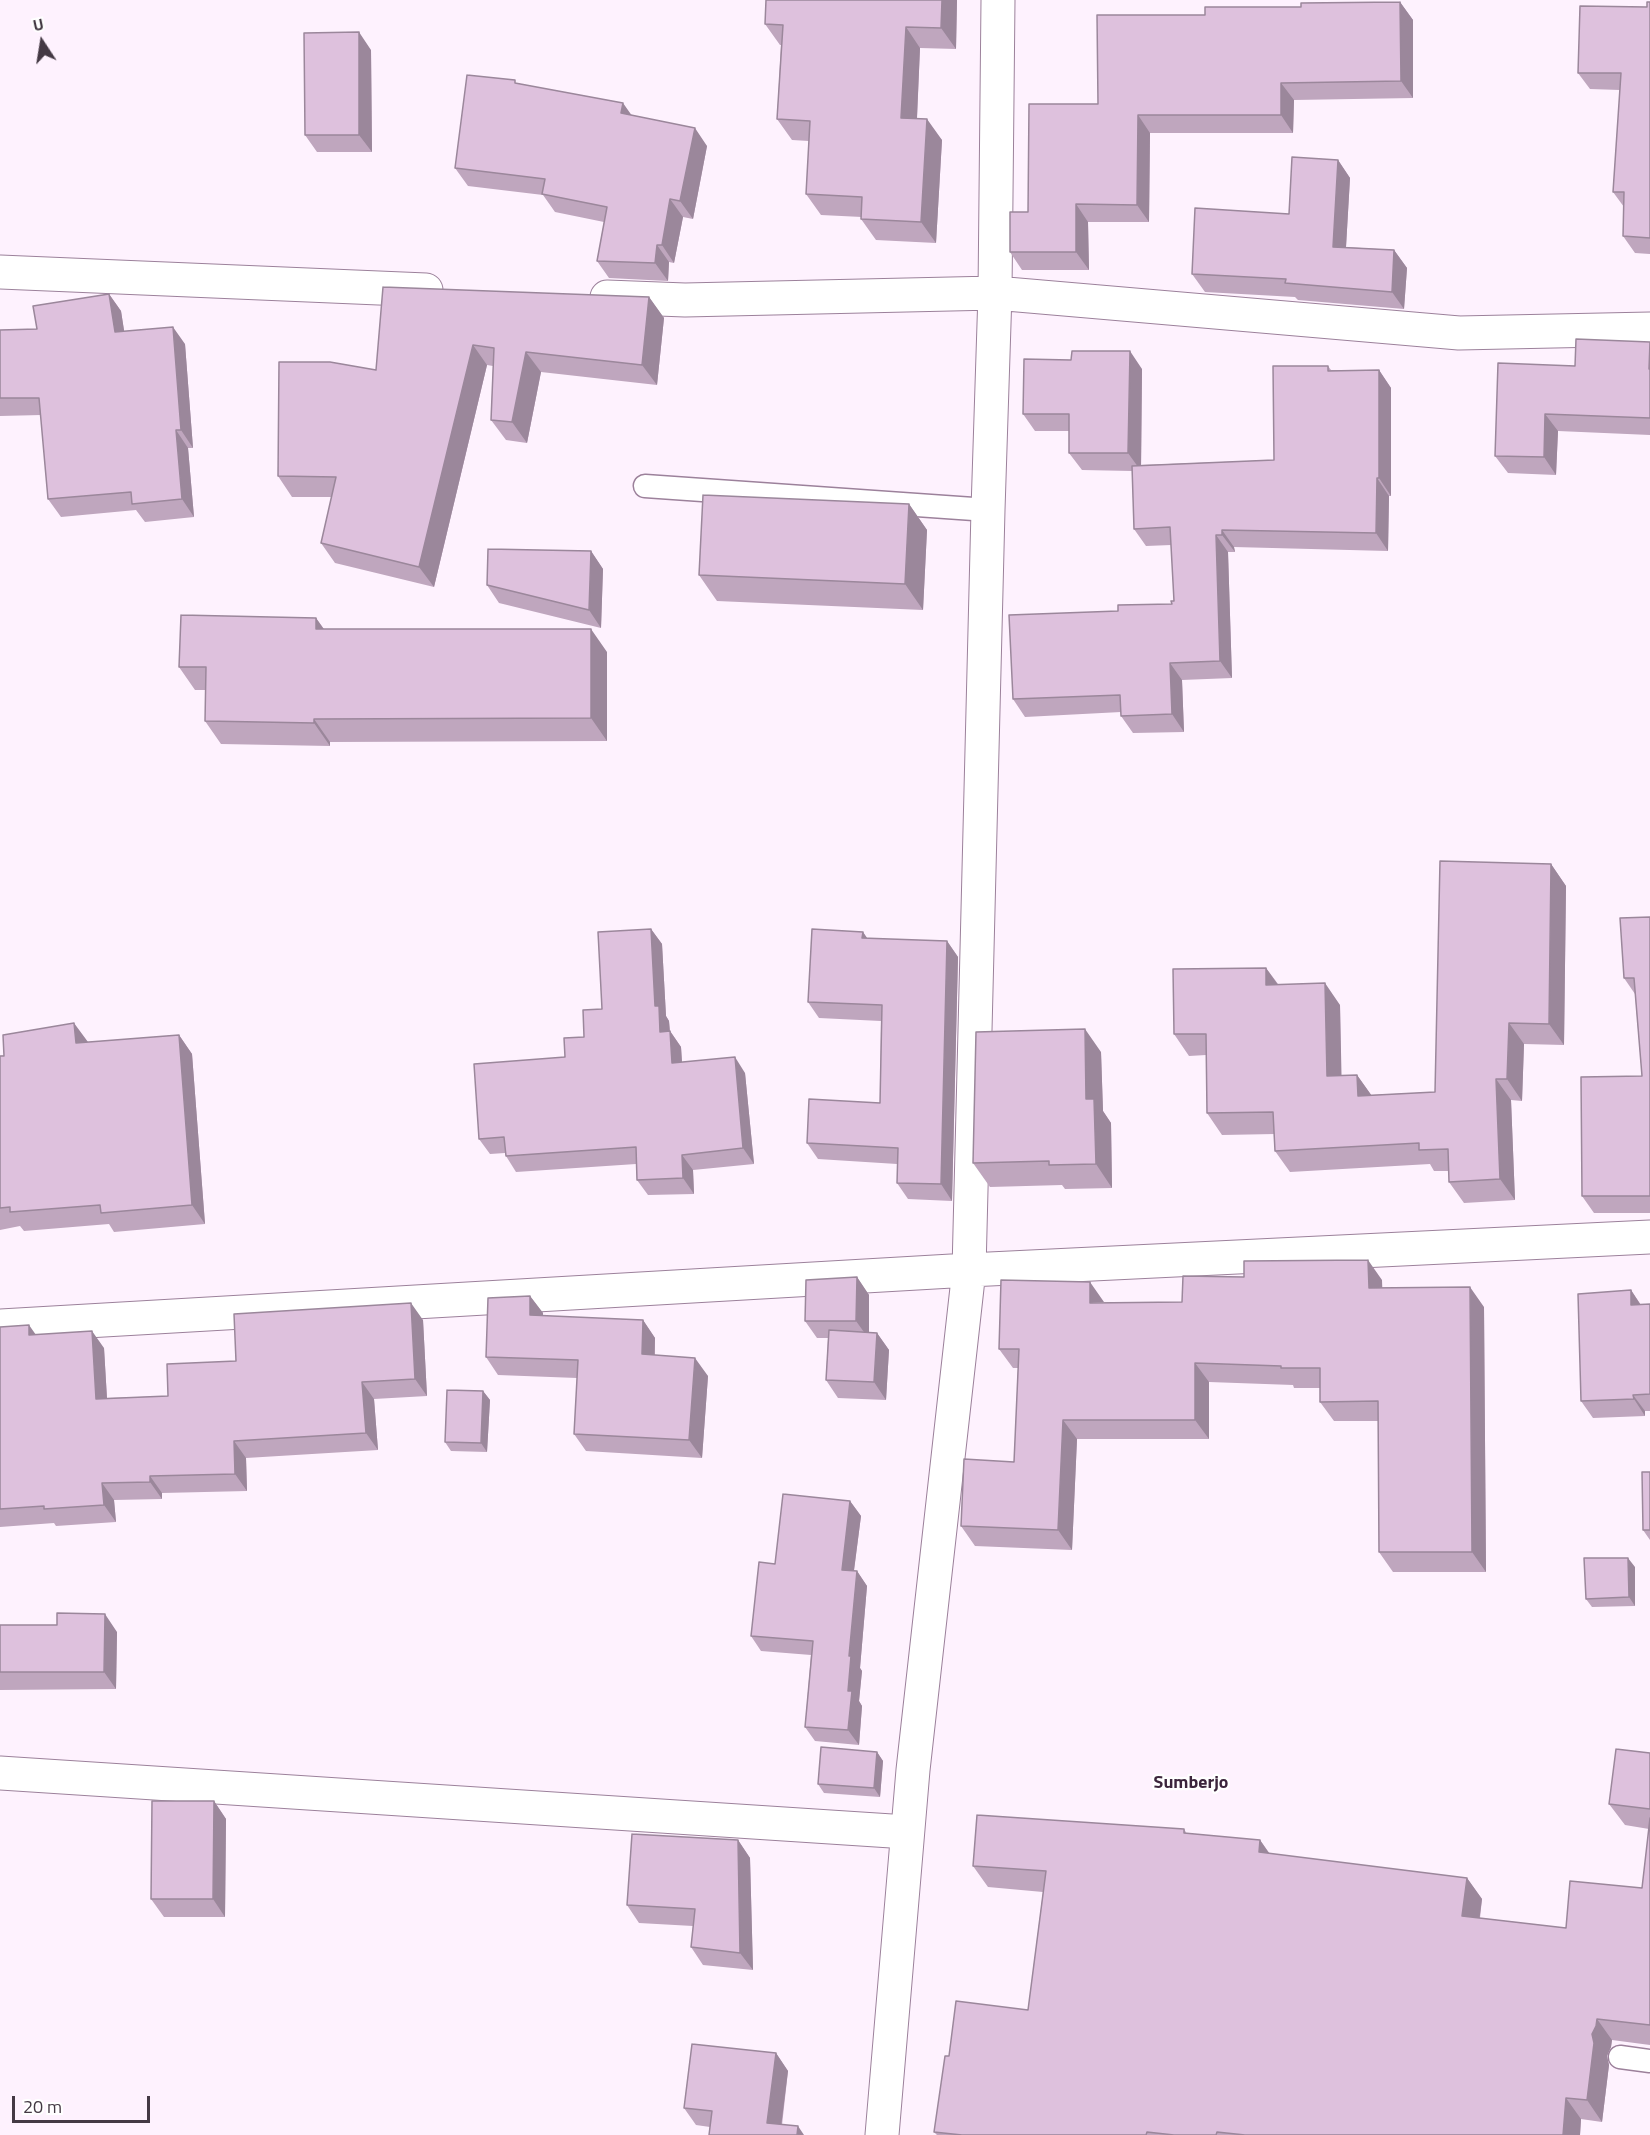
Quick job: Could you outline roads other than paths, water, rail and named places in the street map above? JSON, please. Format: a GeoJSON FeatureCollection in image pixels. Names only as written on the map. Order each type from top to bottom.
{"type":"FeatureCollection","features":[{"type":"Feature","properties":{"kind":"street"},"geometry":{"type":"LineString","coordinates":[[882,2135],[908,1832],[969,1270],[995,293],[998,0]]}},
{"type":"Feature","properties":{"kind":"street"},"geometry":{"type":"LineString","coordinates":[[0,273],[461,291]]}},
{"type":"Feature","properties":{"kind":"street"},"geometry":{"type":"LineString","coordinates":[[579,296],[685,300],[995,293],[1459,333],[1650,329]]}},
{"type":"Feature","properties":{"kind":"street"},"geometry":{"type":"LineString","coordinates":[[0,1326],[969,1270],[1650,1237]]}},
{"type":"Feature","properties":{"kind":"street"},"geometry":{"type":"LineString","coordinates":[[0,1773],[908,1832]]}},
{"type":"Feature","properties":{"kind":"lane"},"geometry":{"type":"LineString","coordinates":[[645,486],[988,510]]}},
{"type":"Feature","properties":{"kind":"lane"},"geometry":{"type":"LineString","coordinates":[[1620,2057],[1650,2061]]}},
{"type":"Feature","properties":{"kind":"district","name":"Sumberjo"},"geometry":{"type":"Point","coordinates":[1191,1784]}}]}
